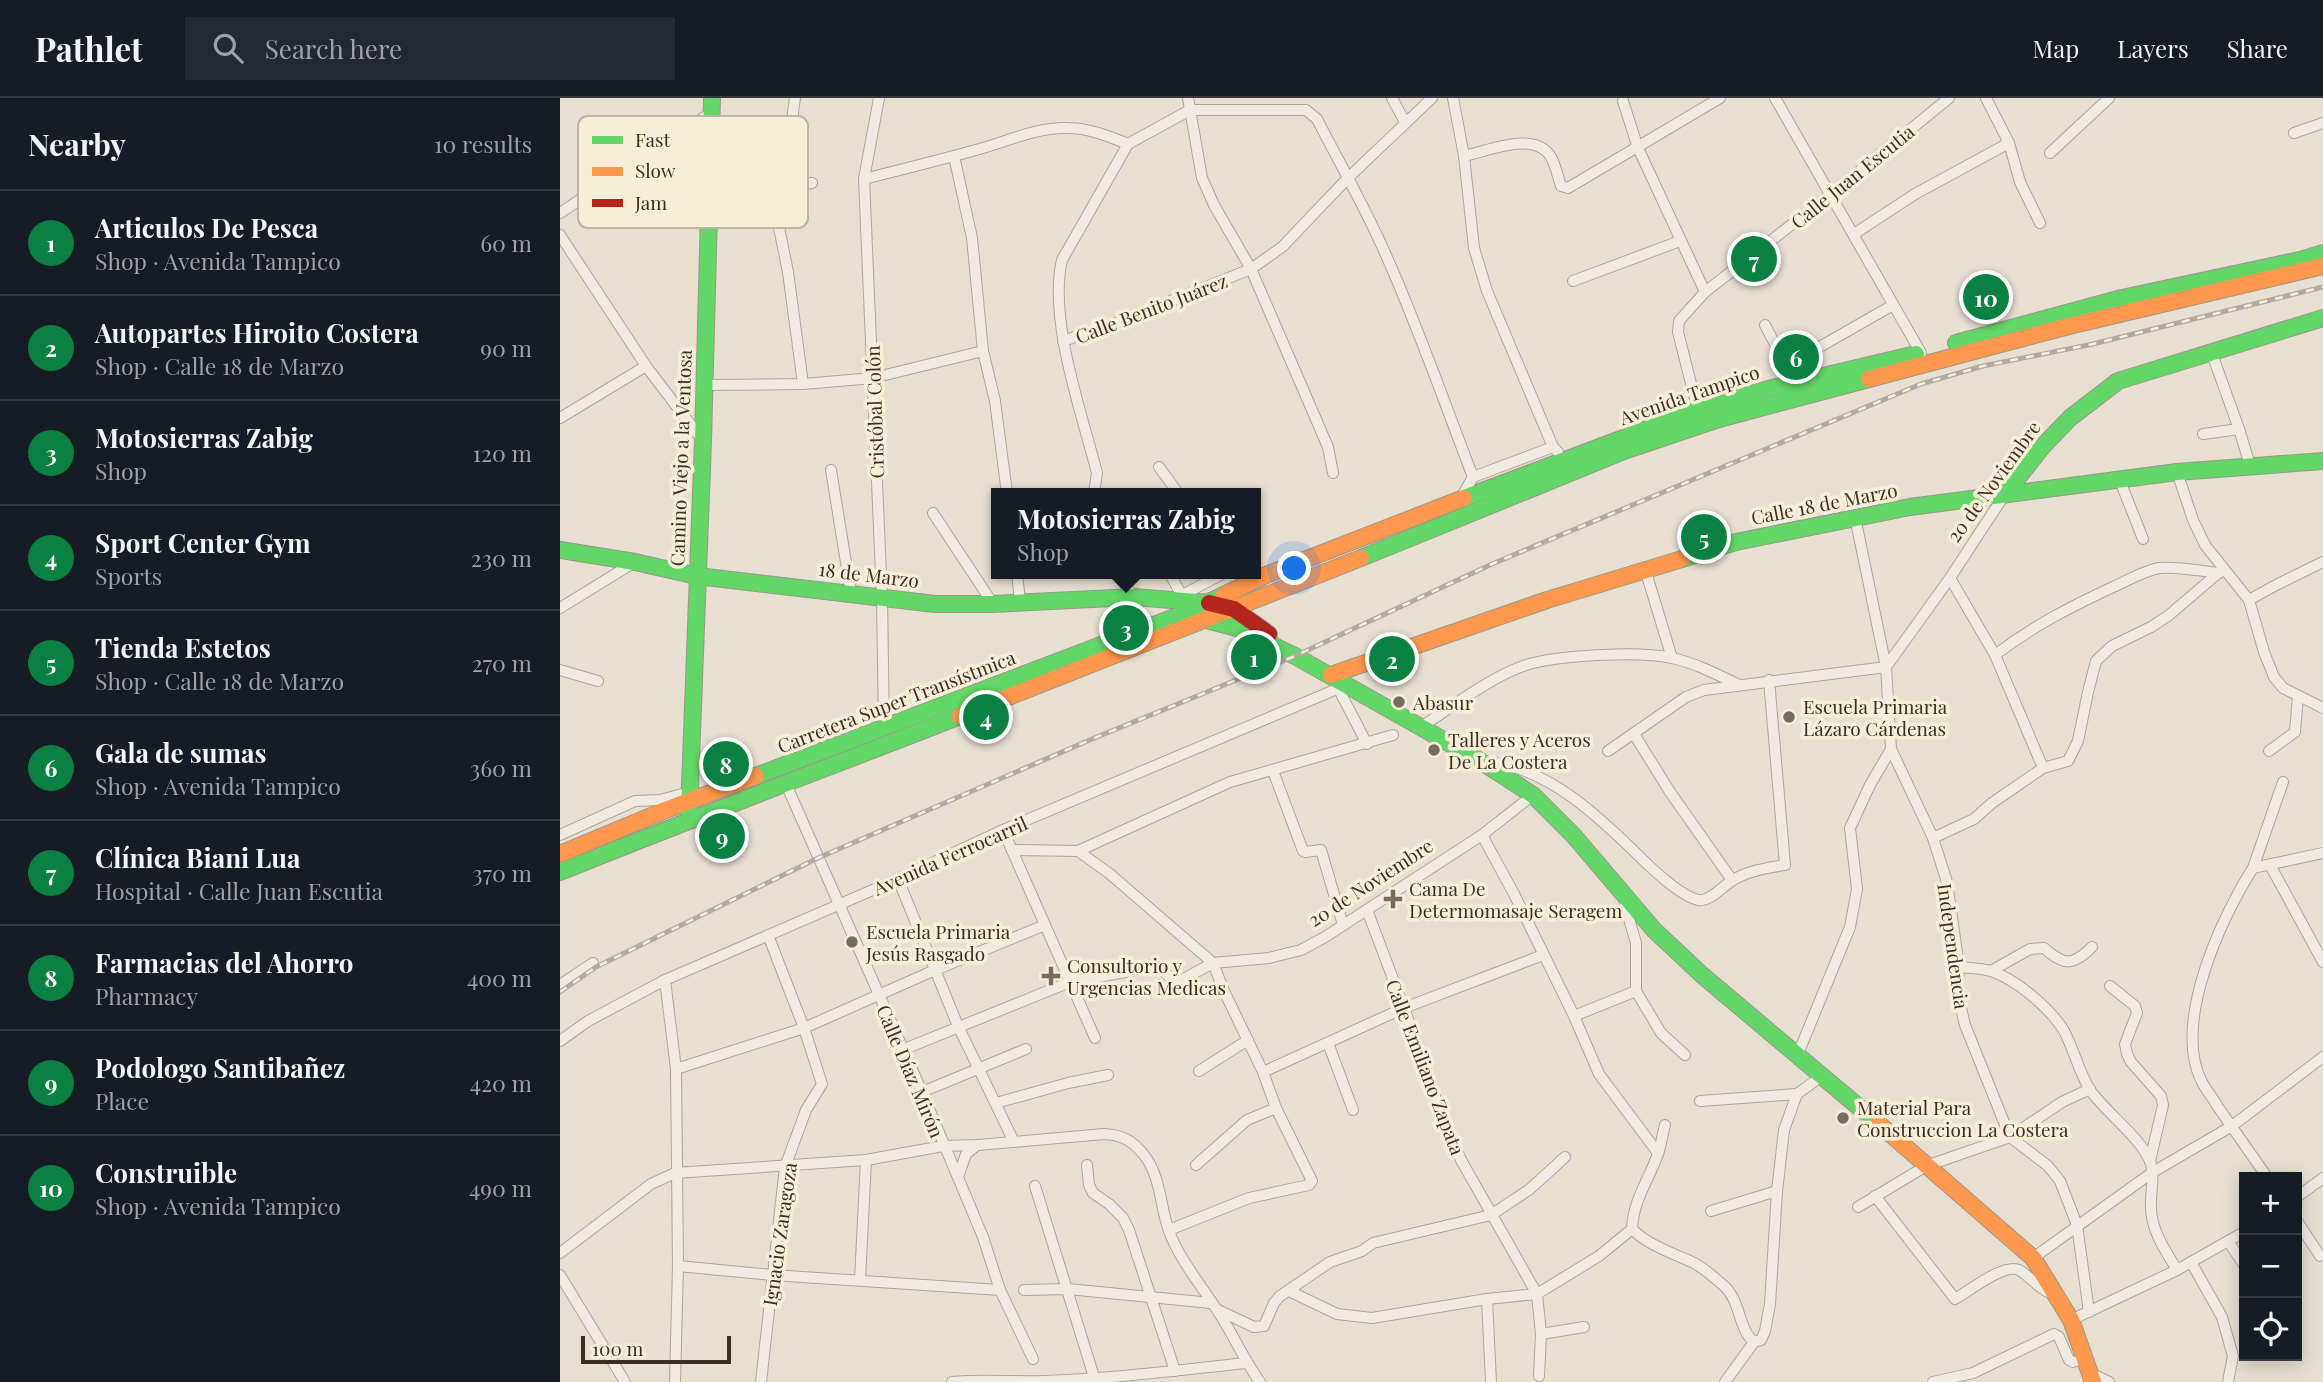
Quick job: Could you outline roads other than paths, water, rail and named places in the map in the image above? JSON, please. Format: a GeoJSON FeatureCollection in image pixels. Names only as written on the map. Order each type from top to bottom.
{"type":"FeatureCollection","features":[{"type":"Feature","properties":{"kind":"main road","name":"Camino Viejo a la Ventosa"},"geometry":{"type":"LineString","coordinates":[[689,819],[708,228]]}},
{"type":"Feature","properties":{"kind":"main road","name":"Avenida Tampico"},"geometry":{"type":"LineString","coordinates":[[1261,577],[1564,459],[1700,417],[2122,298],[2323,253]]}},
{"type":"Feature","properties":{"kind":"main road","name":"Avenida Tampico"},"geometry":{"type":"LineString","coordinates":[[1799,389],[2323,266]]}},
{"type":"Feature","properties":{"kind":"main road","name":"20 de Noviembre"},"geometry":{"type":"LineString","coordinates":[[2005,494],[2054,431],[2092,397],[2118,381],[2323,318]]}},
{"type":"Feature","properties":{"kind":"main road","name":"Avenida Tampico"},"geometry":{"type":"LineString","coordinates":[[1234,609],[1625,451],[1700,417]]}},
{"type":"Feature","properties":{"kind":"main road","name":"Calle 18 de Marzo"},"geometry":{"type":"LineString","coordinates":[[1339,682],[1453,632],[1736,542],[1855,517],[2005,494],[2177,472],[2323,461]]}},
{"type":"Feature","properties":{"kind":"main road","name":"18 de Marzo"},"geometry":{"type":"LineString","coordinates":[[563,546],[698,576],[950,605],[1134,597],[1180,603]]}},
{"type":"Feature","properties":{"kind":"main road","name":"Avenida Tampico"},"geometry":{"type":"LineString","coordinates":[[1209,603],[1258,579]]}},
{"type":"Feature","properties":{"kind":"main road"},"geometry":{"type":"LineString","coordinates":[[1180,603],[1204,620],[1237,628],[1295,656],[1478,760],[1533,795],[1574,836],[1654,929],[1702,975],[2033,1258],[2071,1320],[2090,1372]]}},
{"type":"Feature","properties":{"kind":"main road","name":"Carretera Super Transístmica"},"geometry":{"type":"LineString","coordinates":[[560,872],[689,819],[786,784],[1180,603],[1209,603]]}},
{"type":"Feature","properties":{"kind":"main road"},"geometry":{"type":"LineString","coordinates":[[1209,603],[1234,609],[1295,656]]}},
{"type":"Feature","properties":{"kind":"main road","name":"Carretera Super Transístmica"},"geometry":{"type":"LineString","coordinates":[[560,854],[689,797],[884,728],[934,717],[1234,609]]}},
{"type":"Feature","properties":{"kind":"street"},"geometry":{"type":"LineString","coordinates":[[793,116],[795,98]]}},
{"type":"Feature","properties":{"kind":"street","name":"Cristóbal Colón"},"geometry":{"type":"LineString","coordinates":[[879,98],[864,179],[882,598],[884,728]]}},
{"type":"Feature","properties":{"kind":"street"},"geometry":{"type":"LineString","coordinates":[[1392,98],[1405,122]]}},
{"type":"Feature","properties":{"kind":"street","name":"Calle Benito Juárez"},"geometry":{"type":"LineString","coordinates":[[1128,144],[1062,260],[1059,274],[1063,341],[1251,269],[1282,247],[1348,178],[1432,98]]}},
{"type":"Feature","properties":{"kind":"street"},"geometry":{"type":"LineString","coordinates":[[1453,98],[1464,156],[1474,248],[1487,291],[1553,447],[1564,459]]}},
{"type":"Feature","properties":{"kind":"street"},"geometry":{"type":"LineString","coordinates":[[1464,156],[1525,142],[1537,145],[1552,158],[1561,186],[1568,188],[1720,98]]}},
{"type":"Feature","properties":{"kind":"street"},"geometry":{"type":"LineString","coordinates":[[1774,98],[1921,353]]}},
{"type":"Feature","properties":{"kind":"street","name":"Calle Juan Escutia"},"geometry":{"type":"LineString","coordinates":[[1700,417],[1678,331],[1679,321],[1705,292],[1949,98]]}},
{"type":"Feature","properties":{"kind":"street"},"geometry":{"type":"LineString","coordinates":[[1986,98],[2009,143],[2020,182],[2039,223]]}},
{"type":"Feature","properties":{"kind":"street"},"geometry":{"type":"LineString","coordinates":[[2050,153],[2109,98]]}},
{"type":"Feature","properties":{"kind":"street"},"geometry":{"type":"LineString","coordinates":[[1623,101],[1637,148],[1705,292]]}},
{"type":"Feature","properties":{"kind":"street"},"geometry":{"type":"LineString","coordinates":[[864,179],[1037,132],[1063,128],[1084,129],[1128,144],[1189,104],[1306,110],[1317,119],[1366,212],[1401,289],[1473,477]]}},
{"type":"Feature","properties":{"kind":"street"},"geometry":{"type":"LineString","coordinates":[[1189,104],[1202,178],[1214,205],[1251,269],[1328,447],[1333,473]]}},
{"type":"Feature","properties":{"kind":"street"},"geometry":{"type":"LineString","coordinates":[[697,116],[712,105]]}},
{"type":"Feature","properties":{"kind":"street"},"geometry":{"type":"LineString","coordinates":[[2294,133],[2323,123]]}},
{"type":"Feature","properties":{"kind":"street"},"geometry":{"type":"LineString","coordinates":[[1854,234],[1915,194],[2009,143]]}},
{"type":"Feature","properties":{"kind":"street"},"geometry":{"type":"LineString","coordinates":[[954,156],[975,254],[983,351],[995,401],[1006,488]]}},
{"type":"Feature","properties":{"kind":"street"},"geometry":{"type":"LineString","coordinates":[[560,213],[578,200]]}},
{"type":"Feature","properties":{"kind":"street"},"geometry":{"type":"LineString","coordinates":[[779,228],[788,272],[803,384]]}},
{"type":"Feature","properties":{"kind":"street"},"geometry":{"type":"LineString","coordinates":[[560,235],[646,366],[703,441]]}},
{"type":"Feature","properties":{"kind":"street"},"geometry":{"type":"LineString","coordinates":[[1573,281],[1680,241]]}},
{"type":"Feature","properties":{"kind":"street"},"geometry":{"type":"LineString","coordinates":[[1788,365],[1893,305]]}},
{"type":"Feature","properties":{"kind":"street"},"geometry":{"type":"LineString","coordinates":[[1765,325],[1799,389]]}},
{"type":"Feature","properties":{"kind":"street"},"geometry":{"type":"LineString","coordinates":[[1063,341],[1097,473],[1095,488]]}},
{"type":"Feature","properties":{"kind":"street"},"geometry":{"type":"LineString","coordinates":[[703,385],[803,384],[873,378],[983,351]]}},
{"type":"Feature","properties":{"kind":"street"},"geometry":{"type":"LineString","coordinates":[[2211,351],[2250,465]]}},
{"type":"Feature","properties":{"kind":"street"},"geometry":{"type":"LineString","coordinates":[[560,418],[646,366]]}},
{"type":"Feature","properties":{"kind":"street"},"geometry":{"type":"LineString","coordinates":[[2203,434],[2239,429]]}},
{"type":"Feature","properties":{"kind":"street"},"geometry":{"type":"LineString","coordinates":[[1459,502],[1473,477],[1553,447]]}},
{"type":"Feature","properties":{"kind":"street"},"geometry":{"type":"LineString","coordinates":[[1159,467],[1174,488]]}},
{"type":"Feature","properties":{"kind":"street"},"geometry":{"type":"LineString","coordinates":[[831,470],[851,593]]}},
{"type":"Feature","properties":{"kind":"street"},"geometry":{"type":"LineString","coordinates":[[2177,472],[2198,533],[2221,571],[2249,600],[2274,677],[2283,688],[2323,708]]}},
{"type":"Feature","properties":{"kind":"street"},"geometry":{"type":"LineString","coordinates":[[2120,481],[2143,539]]}},
{"type":"Feature","properties":{"kind":"street","name":"20 de Noviembre"},"geometry":{"type":"LineString","coordinates":[[1886,667],[1950,578],[2005,494]]}},
{"type":"Feature","properties":{"kind":"street"},"geometry":{"type":"LineString","coordinates":[[933,513],[993,604]]}},
{"type":"Feature","properties":{"kind":"street","name":"Independencia"},"geometry":{"type":"LineString","coordinates":[[1855,517],[1886,667],[1891,750],[1933,838],[1947,882],[1959,967],[1957,991],[1965,1025],[2010,1137]]}},
{"type":"Feature","properties":{"kind":"street"},"geometry":{"type":"LineString","coordinates":[[560,608],[635,562]]}},
{"type":"Feature","properties":{"kind":"street"},"geometry":{"type":"LineString","coordinates":[[2249,600],[2323,562]]}},
{"type":"Feature","properties":{"kind":"street"},"geometry":{"type":"LineString","coordinates":[[1995,655],[2047,620],[2158,568],[2221,571]]}},
{"type":"Feature","properties":{"kind":"street"},"geometry":{"type":"LineString","coordinates":[[1645,569],[1672,658]]}},
{"type":"Feature","properties":{"kind":"street"},"geometry":{"type":"LineString","coordinates":[[1933,838],[1974,818],[2043,768],[2068,761],[2078,741],[2096,661],[2112,646],[2168,616],[2221,571]]}},
{"type":"Feature","properties":{"kind":"street"},"geometry":{"type":"LineString","coordinates":[[1950,578],[1995,655],[2043,768]]}},
{"type":"Feature","properties":{"kind":"street"},"geometry":{"type":"LineString","coordinates":[[1018,579],[1020,601]]}},
{"type":"Feature","properties":{"kind":"street"},"geometry":{"type":"LineString","coordinates":[[1121,579],[1134,597]]}},
{"type":"Feature","properties":{"kind":"street"},"geometry":{"type":"LineString","coordinates":[[1172,579],[1180,603],[1216,579]]}},
{"type":"Feature","properties":{"kind":"street"},"geometry":{"type":"LineString","coordinates":[[1421,727],[1496,680],[1532,663],[1632,654],[1672,658],[1706,668],[1737,684]]}},
{"type":"Feature","properties":{"kind":"street"},"geometry":{"type":"LineString","coordinates":[[1608,751],[1686,697],[1704,690],[1886,667]]}},
{"type":"Feature","properties":{"kind":"street"},"geometry":{"type":"LineString","coordinates":[[560,670],[598,681]]}},
{"type":"Feature","properties":{"kind":"street"},"geometry":{"type":"LineString","coordinates":[[1478,760],[1510,764],[1551,783],[1603,821],[1665,881],[1697,900],[1709,897],[1732,880],[1760,869],[1785,865],[1769,681]]}},
{"type":"Feature","properties":{"kind":"street"},"geometry":{"type":"LineString","coordinates":[[1339,682],[1367,744]]}},
{"type":"Feature","properties":{"kind":"street","name":"Avenida Ferrocarril"},"geometry":{"type":"LineString","coordinates":[[560,1041],[588,1021],[666,980],[1339,682]]}},
{"type":"Feature","properties":{"kind":"street"},"geometry":{"type":"LineString","coordinates":[[2269,751],[2295,732],[2298,696]]}},
{"type":"Feature","properties":{"kind":"street"},"geometry":{"type":"LineString","coordinates":[[1634,734],[1670,792],[1732,880]]}},
{"type":"Feature","properties":{"kind":"street"},"geometry":{"type":"LineString","coordinates":[[1012,850],[1078,851],[1230,782],[1393,735]]}},
{"type":"Feature","properties":{"kind":"street"},"geometry":{"type":"LineString","coordinates":[[1797,1054],[1850,927],[1857,889],[1850,828],[1870,785],[1891,750]]}},
{"type":"Feature","properties":{"kind":"street"},"geometry":{"type":"LineString","coordinates":[[1273,771],[1303,851],[1321,850],[1343,925]]}},
{"type":"Feature","properties":{"kind":"street"},"geometry":{"type":"LineString","coordinates":[[2264,1172],[2200,1079],[2194,1053],[2193,1024],[2198,987],[2228,913],[2253,868],[2283,782]]}},
{"type":"Feature","properties":{"kind":"street","name":"Calle Díaz Mirón"},"geometry":{"type":"LineString","coordinates":[[786,784],[922,1092],[983,1237],[1000,1290],[1033,1359]]}},
{"type":"Feature","properties":{"kind":"street","name":"20 de Noviembre"},"geometry":{"type":"LineString","coordinates":[[902,1049],[1070,982],[1151,965],[1160,967],[1173,981],[1178,982],[1213,962],[1269,958],[1301,950],[1482,835],[1533,795]]}},
{"type":"Feature","properties":{"kind":"street"},"geometry":{"type":"LineString","coordinates":[[560,835],[635,801],[689,797]]}},
{"type":"Feature","properties":{"kind":"street"},"geometry":{"type":"LineString","coordinates":[[1003,830],[1095,1038]]}},
{"type":"Feature","properties":{"kind":"street"},"geometry":{"type":"LineString","coordinates":[[1482,835],[1574,1016],[1599,1074],[1658,1153]]}},
{"type":"Feature","properties":{"kind":"street"},"geometry":{"type":"LineString","coordinates":[[1078,851],[1110,874],[1213,962],[1263,1072],[1276,1108],[1312,1181],[1309,1185],[1250,1198],[1169,1230]]}},
{"type":"Feature","properties":{"kind":"street"},"geometry":{"type":"LineString","coordinates":[[2253,868],[2323,853]]}},
{"type":"Feature","properties":{"kind":"street"},"geometry":{"type":"LineString","coordinates":[[2270,865],[2323,962]]}},
{"type":"Feature","properties":{"kind":"street"},"geometry":{"type":"LineString","coordinates":[[898,879],[958,1026],[1014,1142]]}},
{"type":"Feature","properties":{"kind":"street"},"geometry":{"type":"LineString","coordinates":[[1620,892],[1634,932],[1636,991],[1661,1033],[1685,1055]]}},
{"type":"Feature","properties":{"kind":"street","name":"Calle Emiliano Zapata"},"geometry":{"type":"LineString","coordinates":[[1367,910],[1446,1127],[1461,1160],[1537,1294],[1541,1334],[1539,1376]]}},
{"type":"Feature","properties":{"kind":"street"},"geometry":{"type":"LineString","coordinates":[[676,1069],[804,1028],[1045,925]]}},
{"type":"Feature","properties":{"kind":"street","name":"Ignacio Zaragoza"},"geometry":{"type":"LineString","coordinates":[[761,1382],[785,1167],[806,1110],[822,1084],[804,1028],[768,935]]}},
{"type":"Feature","properties":{"kind":"street"},"geometry":{"type":"LineString","coordinates":[[1991,971],[2030,948],[2044,948],[2053,956],[2067,962],[2080,959],[2092,947]]}},
{"type":"Feature","properties":{"kind":"street"},"geometry":{"type":"LineString","coordinates":[[1263,1072],[1404,1008],[1543,955]]}},
{"type":"Feature","properties":{"kind":"street"},"geometry":{"type":"LineString","coordinates":[[560,985],[593,963]]}},
{"type":"Feature","properties":{"kind":"street"},"geometry":{"type":"LineString","coordinates":[[1959,967],[1991,971],[2022,989],[2056,1018],[2090,1089],[2143,1150],[2152,1167]]}},
{"type":"Feature","properties":{"kind":"street"},"geometry":{"type":"LineString","coordinates":[[666,980],[676,1069],[678,1266],[675,1382]]}},
{"type":"Feature","properties":{"kind":"street"},"geometry":{"type":"LineString","coordinates":[[2110,986],[2135,1006],[2137,1013],[2125,1044],[2127,1054],[2130,1062],[2161,1096],[2163,1105],[2152,1167],[2150,1209],[2157,1235],[2177,1270]]}},
{"type":"Feature","properties":{"kind":"street"},"geometry":{"type":"LineString","coordinates":[[1574,1016],[1636,991]]}},
{"type":"Feature","properties":{"kind":"street"},"geometry":{"type":"LineString","coordinates":[[1199,1071],[1248,1040]]}},
{"type":"Feature","properties":{"kind":"street"},"geometry":{"type":"LineString","coordinates":[[1328,1043],[1353,1110]]}},
{"type":"Feature","properties":{"kind":"street"},"geometry":{"type":"LineString","coordinates":[[922,1092],[1026,1049]]}},
{"type":"Feature","properties":{"kind":"street"},"geometry":{"type":"LineString","coordinates":[[2033,1258],[2152,1167],[2232,1126],[2323,1057]]}},
{"type":"Feature","properties":{"kind":"street"},"geometry":{"type":"LineString","coordinates":[[996,1103],[1108,1075]]}},
{"type":"Feature","properties":{"kind":"street"},"geometry":{"type":"LineString","coordinates":[[1700,1101],[1797,1094],[1823,1076]]}},
{"type":"Feature","properties":{"kind":"street"},"geometry":{"type":"LineString","coordinates":[[1858,1207],[1926,1166],[2010,1137],[2062,1102],[2090,1089]]}},
{"type":"Feature","properties":{"kind":"street"},"geometry":{"type":"LineString","coordinates":[[1726,1382],[1754,1342],[1761,1340],[1765,1331],[1770,1304],[1784,1130],[1797,1094]]}},
{"type":"Feature","properties":{"kind":"street"},"geometry":{"type":"LineString","coordinates":[[1196,1165],[1247,1120],[1276,1108]]}},
{"type":"Feature","properties":{"kind":"street"},"geometry":{"type":"LineString","coordinates":[[1289,1291],[1338,1314],[1372,1318],[1486,1299],[1537,1294],[1599,1256],[1632,1229],[1637,1200],[1658,1153],[1665,1125]]}},
{"type":"Feature","properties":{"kind":"street"},"geometry":{"type":"LineString","coordinates":[[560,1253],[651,1184],[676,1173],[866,1160],[943,1146],[1121,1135],[1147,1157],[1169,1230],[1182,1256],[1260,1382]]}},
{"type":"Feature","properties":{"kind":"street"},"geometry":{"type":"LineString","coordinates":[[2010,1137],[2048,1166],[2060,1181],[2077,1225],[2089,1311]]}},
{"type":"Feature","properties":{"kind":"street"},"geometry":{"type":"LineString","coordinates":[[958,1177],[966,1154],[978,1145]]}},
{"type":"Feature","properties":{"kind":"street"},"geometry":{"type":"LineString","coordinates":[[1024,1290],[1068,1289],[1215,1307],[1259,1328],[1265,1326],[1274,1303],[1331,1262],[1362,1251],[1379,1240],[1491,1215],[1530,1189],[1565,1157]]}},
{"type":"Feature","properties":{"kind":"street"},"geometry":{"type":"LineString","coordinates":[[860,1280],[866,1160]]}},
{"type":"Feature","properties":{"kind":"street"},"geometry":{"type":"LineString","coordinates":[[1087,1165],[1089,1185],[1093,1193],[1123,1218],[1129,1230],[1175,1371]]}},
{"type":"Feature","properties":{"kind":"street"},"geometry":{"type":"LineString","coordinates":[[2302,1193],[2323,1178]]}},
{"type":"Feature","properties":{"kind":"street"},"geometry":{"type":"LineString","coordinates":[[1035,1186],[1094,1377]]}},
{"type":"Feature","properties":{"kind":"street"},"geometry":{"type":"LineString","coordinates":[[1711,1211],[1777,1191]]}},
{"type":"Feature","properties":{"kind":"street"},"geometry":{"type":"LineString","coordinates":[[1875,1196],[1955,1299],[1997,1273],[2012,1268],[2021,1271],[2040,1289],[2058,1296]]}},
{"type":"Feature","properties":{"kind":"street"},"geometry":{"type":"LineString","coordinates":[[1632,1229],[1641,1238],[1698,1265],[1727,1288],[1738,1306],[1748,1337],[1754,1342]]}},
{"type":"Feature","properties":{"kind":"street"},"geometry":{"type":"LineString","coordinates":[[2302,1229],[2320,1256]]}},
{"type":"Feature","properties":{"kind":"street"},"geometry":{"type":"LineString","coordinates":[[2071,1320],[2177,1270],[2239,1235]]}},
{"type":"Feature","properties":{"kind":"street"},"geometry":{"type":"LineString","coordinates":[[2228,1241],[2239,1258]]}},
{"type":"Feature","properties":{"kind":"street"},"geometry":{"type":"LineString","coordinates":[[2191,1262],[2222,1317],[2233,1356],[2228,1382]]}},
{"type":"Feature","properties":{"kind":"street"},"geometry":{"type":"LineString","coordinates":[[678,1266],[1000,1290]]}},
{"type":"Feature","properties":{"kind":"street"},"geometry":{"type":"LineString","coordinates":[[560,1275],[625,1382]]}},
{"type":"Feature","properties":{"kind":"street"},"geometry":{"type":"LineString","coordinates":[[1486,1299],[1492,1382]]}},
{"type":"Feature","properties":{"kind":"street"},"geometry":{"type":"LineString","coordinates":[[1541,1334],[1584,1327]]}},
{"type":"Feature","properties":{"kind":"street"},"geometry":{"type":"LineString","coordinates":[[1934,1382],[1957,1379],[1973,1373],[2054,1334],[2059,1337],[2069,1360],[2109,1382]]}},
{"type":"Feature","properties":{"kind":"street"},"geometry":{"type":"LineString","coordinates":[[952,1382],[982,1379],[1042,1382],[1246,1363]]}},
{"type":"Feature","properties":{"kind":"railway"},"geometry":{"type":"LineString","coordinates":[[560,992],[596,967],[818,858],[1092,739],[1295,656],[1492,564],[1921,384],[1983,366],[2093,344],[2323,287]]}},
{"type":"Feature","properties":{"kind":"place","name":"Clínica Biani Lua"},"geometry":{"type":"Point","coordinates":[1754,259]}},
{"type":"Feature","properties":{"kind":"place","name":"Construible"},"geometry":{"type":"Point","coordinates":[1986,297]}},
{"type":"Feature","properties":{"kind":"place","name":"Gala de sumas"},"geometry":{"type":"Point","coordinates":[1796,357]}},
{"type":"Feature","properties":{"kind":"place","name":"Tienda Estetos"},"geometry":{"type":"Point","coordinates":[1704,537]}},
{"type":"Feature","properties":{"kind":"place","name":"Motosierras Zabig"},"geometry":{"type":"Point","coordinates":[1126,628]}},
{"type":"Feature","properties":{"kind":"place","name":"Articulos De Pesca"},"geometry":{"type":"Point","coordinates":[1254,657]}},
{"type":"Feature","properties":{"kind":"place","name":"Autopartes Hiroito Costera"},"geometry":{"type":"Point","coordinates":[1392,659]}},
{"type":"Feature","properties":{"kind":"place","name":"Abasur"},"geometry":{"type":"Point","coordinates":[1399,702]}},
{"type":"Feature","properties":{"kind":"place","name":"Sport Center Gym"},"geometry":{"type":"Point","coordinates":[986,717]}},
{"type":"Feature","properties":{"kind":"place","name":"Escuela Primaria Lázaro Cárdenas"},"geometry":{"type":"Point","coordinates":[1789,717]}},
{"type":"Feature","properties":{"kind":"place","name":"Talleres y Aceros De La Costera"},"geometry":{"type":"Point","coordinates":[1434,750]}},
{"type":"Feature","properties":{"kind":"place","name":"Farmacias del Ahorro"},"geometry":{"type":"Point","coordinates":[726,764]}},
{"type":"Feature","properties":{"kind":"place","name":"Podologo Santibañez"},"geometry":{"type":"Point","coordinates":[722,836]}},
{"type":"Feature","properties":{"kind":"place","name":"Cama De Determomasaje Seragem"},"geometry":{"type":"Point","coordinates":[1393,899]}},
{"type":"Feature","properties":{"kind":"place","name":"Escuela Primaria Jesús Rasgado"},"geometry":{"type":"Point","coordinates":[852,942]}},
{"type":"Feature","properties":{"kind":"place","name":"Consultorio y Urgencias Medicas"},"geometry":{"type":"Point","coordinates":[1051,976]}},
{"type":"Feature","properties":{"kind":"place","name":"Material Para Construccion La Costera"},"geometry":{"type":"Point","coordinates":[1843,1118]}}]}
